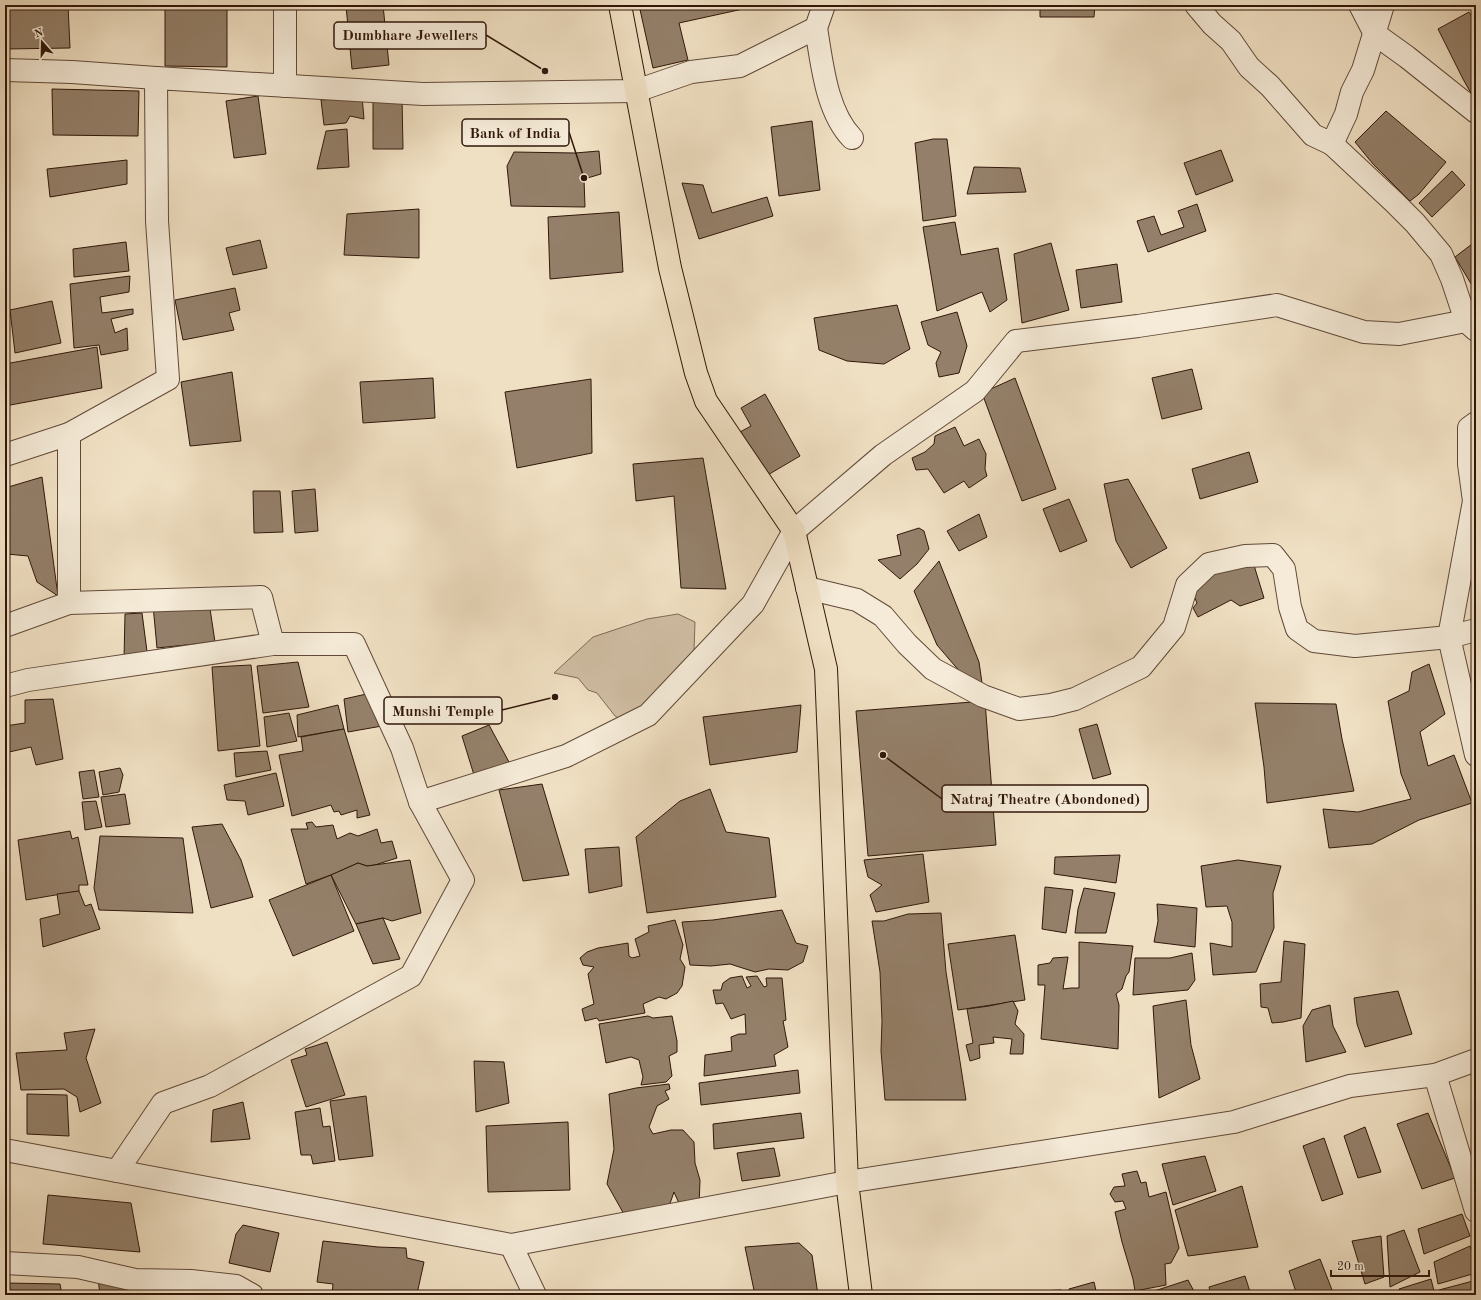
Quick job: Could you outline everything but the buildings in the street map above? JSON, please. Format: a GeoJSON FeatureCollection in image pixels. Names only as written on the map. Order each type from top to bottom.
{"type":"FeatureCollection","features":[{"type":"Feature","properties":{"kind":"main road"},"geometry":{"type":"LineString","coordinates":[[620,5],[670,268],[696,373],[706,401],[794,531],[826,669],[847,1182],[861,1295]]}},
{"type":"Feature","properties":{"kind":"street"},"geometry":{"type":"LineString","coordinates":[[285,5],[285,86]]}},
{"type":"Feature","properties":{"kind":"street"},"geometry":{"type":"LineString","coordinates":[[824,5],[816,28],[825,82],[838,116],[846,131],[852,138]]}},
{"type":"Feature","properties":{"kind":"street"},"geometry":{"type":"LineString","coordinates":[[420,802],[566,756],[648,715],[753,604],[794,531],[883,455],[975,391],[1016,341],[1138,326],[1277,305],[1364,332],[1399,334],[1471,326],[1441,254],[1415,223],[1332,144],[1313,135],[1270,86],[1249,67],[1231,40],[1212,24],[1196,5]]}},
{"type":"Feature","properties":{"kind":"street"},"geometry":{"type":"LineString","coordinates":[[1360,5],[1375,34],[1408,57],[1476,112]]}},
{"type":"Feature","properties":{"kind":"street"},"geometry":{"type":"LineString","coordinates":[[1332,144],[1346,114],[1352,92],[1364,70],[1383,5]]}},
{"type":"Feature","properties":{"kind":"street"},"geometry":{"type":"LineString","coordinates":[[5,70],[80,73],[423,94],[636,91],[690,72],[740,66],[816,28]]}},
{"type":"Feature","properties":{"kind":"street"},"geometry":{"type":"LineString","coordinates":[[5,455],[69,434],[168,379],[157,221],[156,78]]}},
{"type":"Feature","properties":{"kind":"street"},"geometry":{"type":"LineString","coordinates":[[1476,423],[1469,428],[1469,464],[1474,501],[1449,637],[1476,755]]}},
{"type":"Feature","properties":{"kind":"street"},"geometry":{"type":"LineString","coordinates":[[69,434],[69,603]]}},
{"type":"Feature","properties":{"kind":"street"},"geometry":{"type":"LineString","coordinates":[[807,588],[857,600],[883,616],[907,644],[933,669],[983,696],[1019,709],[1051,705],[1075,699],[1141,667],[1174,627],[1187,585],[1209,564],[1245,556],[1273,555],[1284,569],[1290,607],[1297,629],[1314,641],[1355,646],[1449,637],[1476,630]]}},
{"type":"Feature","properties":{"kind":"street"},"geometry":{"type":"LineString","coordinates":[[5,626],[69,603],[261,597],[273,644]]}},
{"type":"Feature","properties":{"kind":"street"},"geometry":{"type":"LineString","coordinates":[[5,686],[28,680],[273,644],[354,644],[402,748],[420,802],[463,880],[411,976],[210,1086],[163,1103],[117,1171]]}},
{"type":"Feature","properties":{"kind":"street"},"geometry":{"type":"LineString","coordinates":[[5,1150],[511,1245],[847,1182],[1234,1122],[1350,1086],[1435,1075],[1476,1060]]}},
{"type":"Feature","properties":{"kind":"street"},"geometry":{"type":"LineString","coordinates":[[1435,1075],[1476,1212]]}},
{"type":"Feature","properties":{"kind":"street"},"geometry":{"type":"LineString","coordinates":[[511,1245],[535,1295]]}},
{"type":"Feature","properties":{"kind":"street"},"geometry":{"type":"LineString","coordinates":[[5,1263],[78,1267],[135,1280],[191,1281],[236,1286],[252,1295]]}},
{"type":"Feature","properties":{"kind":"shaded area"},"geometry":{"type":"Polygon","coordinates":[[[678,614],[695,622],[694,650],[683,671],[642,713],[622,720],[615,716],[597,693],[588,690],[578,678],[554,673],[593,637],[647,619],[678,614]]]}},
{"type":"Feature","properties":{"kind":"place","name":"Dumbhare Jewellers"},"geometry":{"type":"Point","coordinates":[545,71]}},
{"type":"Feature","properties":{"kind":"place","name":"Bank of India"},"geometry":{"type":"Point","coordinates":[584,178]}},
{"type":"Feature","properties":{"kind":"place","name":"Munshi Temple"},"geometry":{"type":"Point","coordinates":[555,697]}},
{"type":"Feature","properties":{"kind":"place","name":"Natraj Theatre (Abondoned)"},"geometry":{"type":"Point","coordinates":[883,755]}}]}
